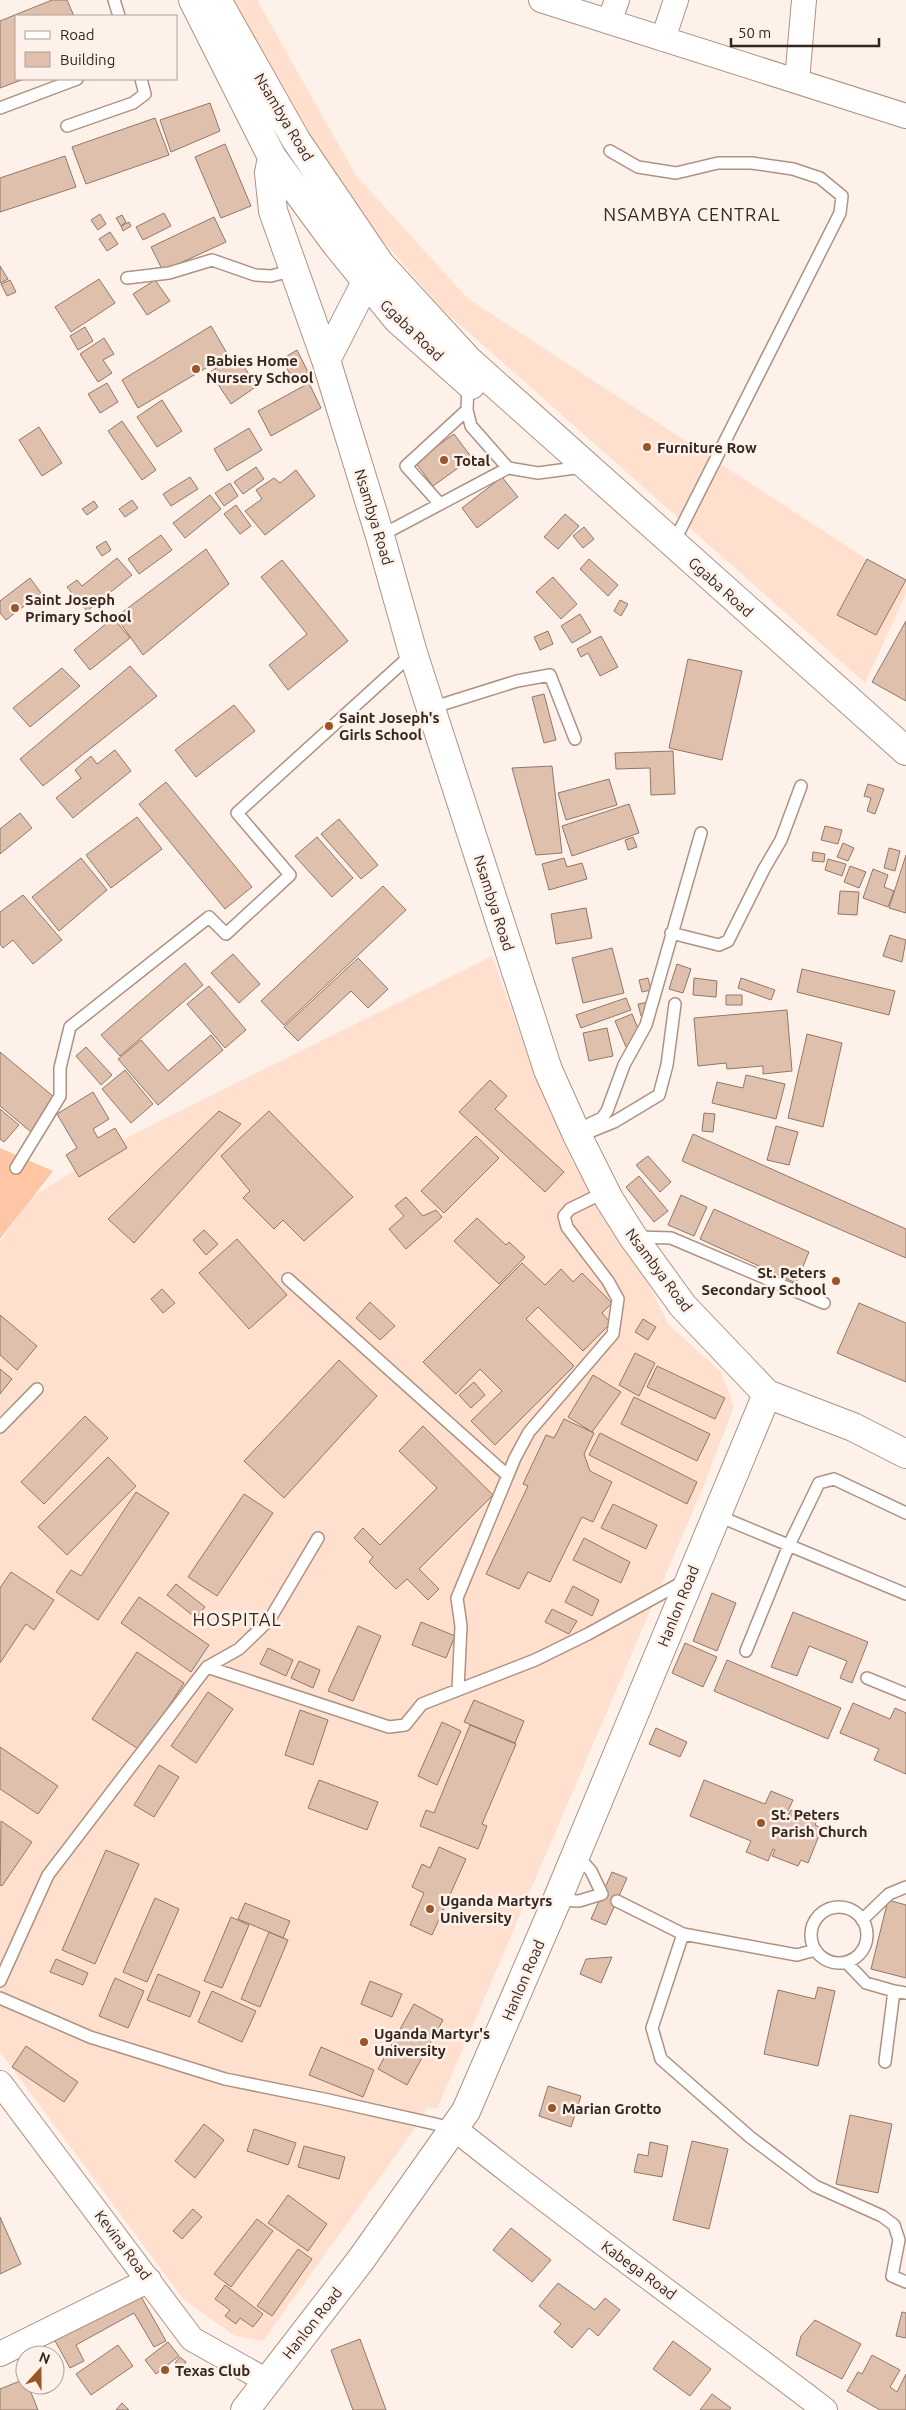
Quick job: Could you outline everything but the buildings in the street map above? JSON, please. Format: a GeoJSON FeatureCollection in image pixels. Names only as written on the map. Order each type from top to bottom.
{"type":"FeatureCollection","features":[{"type":"Feature","properties":{"kind":"main road"},"geometry":{"type":"LineString","coordinates":[[193,0],[272,157],[373,273],[326,360]]}},
{"type":"Feature","properties":{"kind":"main road","name":"Nsambya Road"},"geometry":{"type":"LineString","coordinates":[[217,0],[373,273]]}},
{"type":"Feature","properties":{"kind":"main road","name":"Nsambya Road"},"geometry":{"type":"LineString","coordinates":[[272,157],[269,173],[273,211],[326,360],[380,536],[413,653],[548,1070],[605,1192],[632,1237],[683,1306],[767,1394]]}},
{"type":"Feature","properties":{"kind":"main road","name":"Ggaba Road"},"geometry":{"type":"LineString","coordinates":[[373,273],[397,320],[468,383],[538,421]]}},
{"type":"Feature","properties":{"kind":"main road","name":"Ggaba Road"},"geometry":{"type":"LineString","coordinates":[[373,273],[906,751]]}},
{"type":"Feature","properties":{"kind":"main road"},"geometry":{"type":"LineString","coordinates":[[767,1394],[852,1427],[906,1454]]}},
{"type":"Feature","properties":{"kind":"main road","name":"Hanlon Road"},"geometry":{"type":"LineString","coordinates":[[245,2410],[360,2261],[455,2129],[475,2094],[767,1394]]}},
{"type":"Feature","properties":{"kind":"street"},"geometry":{"type":"LineString","coordinates":[[541,0],[613,11],[663,39],[906,116]]}},
{"type":"Feature","properties":{"kind":"street"},"geometry":{"type":"LineString","coordinates":[[663,39],[676,0]]}},
{"type":"Feature","properties":{"kind":"street"},"geometry":{"type":"LineString","coordinates":[[797,81],[804,0]]}},
{"type":"Feature","properties":{"kind":"street","name":"Kevina Road"},"geometry":{"type":"LineString","coordinates":[[0,2083],[150,2280],[192,2339],[267,2381]]}},
{"type":"Feature","properties":{"kind":"street","name":"Kabega Road"},"geometry":{"type":"LineString","coordinates":[[455,2129],[559,2212],[664,2287],[825,2410]]}},
{"type":"Feature","properties":{"kind":"street"},"geometry":{"type":"LineString","coordinates":[[0,2354],[150,2280]]}},
{"type":"Feature","properties":{"kind":"lane"},"geometry":{"type":"LineString","coordinates":[[114,0],[119,15]]}},
{"type":"Feature","properties":{"kind":"lane"},"geometry":{"type":"LineString","coordinates":[[0,108],[74,80]]}},
{"type":"Feature","properties":{"kind":"lane"},"geometry":{"type":"LineString","coordinates":[[67,126],[133,103],[145,94],[141,80]]}},
{"type":"Feature","properties":{"kind":"lane"},"geometry":{"type":"LineString","coordinates":[[610,151],[638,166],[676,173],[718,163],[752,163],[794,169],[820,178],[842,196],[840,213],[673,544]]}},
{"type":"Feature","properties":{"kind":"lane"},"geometry":{"type":"LineString","coordinates":[[127,278],[169,272],[212,260],[255,275],[271,276],[294,270]]}},
{"type":"Feature","properties":{"kind":"lane"},"geometry":{"type":"LineString","coordinates":[[468,383],[467,410],[471,426],[508,468]]}},
{"type":"Feature","properties":{"kind":"lane"},"geometry":{"type":"LineString","coordinates":[[440,504],[406,466],[467,410]]}},
{"type":"Feature","properties":{"kind":"lane"},"geometry":{"type":"LineString","coordinates":[[380,536],[508,468],[538,473],[586,466]]}},
{"type":"Feature","properties":{"kind":"lane"},"geometry":{"type":"LineString","coordinates":[[16,1168],[60,1096],[60,1068],[70,1027],[209,917],[226,934],[290,875],[237,813],[413,653]]}},
{"type":"Feature","properties":{"kind":"lane"},"geometry":{"type":"LineString","coordinates":[[431,708],[517,682],[550,676],[575,739]]}},
{"type":"Feature","properties":{"kind":"lane"},"geometry":{"type":"LineString","coordinates":[[671,933],[720,945],[728,941],[764,869],[781,840],[801,786]]}},
{"type":"Feature","properties":{"kind":"lane"},"geometry":{"type":"LineString","coordinates":[[577,1134],[602,1118],[607,1110],[624,1065],[646,1025],[701,833]]}},
{"type":"Feature","properties":{"kind":"lane"},"geometry":{"type":"LineString","coordinates":[[577,1134],[614,1122],[659,1096],[667,1065],[675,1004]]}},
{"type":"Feature","properties":{"kind":"lane"},"geometry":{"type":"LineString","coordinates":[[458,1690],[461,1626],[457,1598],[507,1475],[529,1432],[613,1334],[618,1299],[608,1281],[567,1227],[564,1216],[570,1209],[605,1192]]}},
{"type":"Feature","properties":{"kind":"lane"},"geometry":{"type":"LineString","coordinates":[[632,1237],[671,1238],[824,1303]]}},
{"type":"Feature","properties":{"kind":"lane"},"geometry":{"type":"LineString","coordinates":[[288,1279],[507,1475]]}},
{"type":"Feature","properties":{"kind":"lane"},"geometry":{"type":"LineString","coordinates":[[0,1426],[37,1389]]}},
{"type":"Feature","properties":{"kind":"lane"},"geometry":{"type":"LineString","coordinates":[[746,1651],[790,1545],[819,1483],[834,1479],[906,1513]]}},
{"type":"Feature","properties":{"kind":"lane"},"geometry":{"type":"LineString","coordinates":[[716,1515],[906,1594]]}},
{"type":"Feature","properties":{"kind":"lane"},"geometry":{"type":"LineString","coordinates":[[0,1981],[48,1875],[207,1667],[239,1649],[270,1619],[318,1538]]}},
{"type":"Feature","properties":{"kind":"lane"},"geometry":{"type":"LineString","coordinates":[[207,1667],[389,1727],[405,1725],[422,1704],[535,1660],[588,1634],[690,1578]]}},
{"type":"Feature","properties":{"kind":"lane"},"geometry":{"type":"LineString","coordinates":[[867,1678],[906,1694]]}},
{"type":"Feature","properties":{"kind":"lane"},"geometry":{"type":"LineString","coordinates":[[557,1900],[579,1901],[602,1894],[591,1871],[576,1854]]}},
{"type":"Feature","properties":{"kind":"lane"},"geometry":{"type":"LineString","coordinates":[[862,1920],[889,1894],[906,1887]]}},
{"type":"Feature","properties":{"kind":"lane"},"geometry":{"type":"LineString","coordinates":[[617,1901],[683,1934],[797,1955],[815,1950]]}},
{"type":"Feature","properties":{"kind":"lane"},"geometry":{"type":"LineString","coordinates":[[840,1907],[849,1908],[862,1920],[866,1928],[865,1945],[854,1959],[846,1962],[828,1961],[815,1950],[811,1942],[812,1924],[823,1911],[840,1907]]}},
{"type":"Feature","properties":{"kind":"lane"},"geometry":{"type":"LineString","coordinates":[[683,1934],[652,2028],[661,2058],[750,2137],[815,2186],[882,2216],[894,2226],[899,2240],[892,2276],[906,2282]]}},
{"type":"Feature","properties":{"kind":"lane"},"geometry":{"type":"LineString","coordinates":[[846,1962],[866,1983],[906,1993]]}},
{"type":"Feature","properties":{"kind":"lane"},"geometry":{"type":"LineString","coordinates":[[885,2062],[894,1991]]}},
{"type":"Feature","properties":{"kind":"lane"},"geometry":{"type":"LineString","coordinates":[[0,1998],[90,2037],[225,2079],[455,2129]]}},
{"type":"Feature","properties":{"kind":"shaded area","name":"Furniture Row"},"geometry":{"type":"Polygon","coordinates":[[[228,0],[257,0],[355,174],[467,298],[906,585],[906,594],[865,683],[442,309],[332,182],[228,0]]]}},
{"type":"Feature","properties":{"kind":"shaded area"},"geometry":{"type":"Polygon","coordinates":[[[492,956],[532,1067],[570,1157],[598,1207],[640,1268],[669,1325],[721,1372],[734,1406],[704,1485],[437,2109],[427,2107],[413,2131],[263,2341],[235,2336],[184,2300],[0,2052],[0,1242],[32,1197],[134,1134],[492,956]]]}},
{"type":"Feature","properties":{"kind":"shaded area"},"geometry":{"type":"Polygon","coordinates":[[[0,1148],[53,1171],[0,1239],[0,1148]]]}},
{"type":"Feature","properties":{"kind":"place","name":"Babies Home Nursery School"},"geometry":{"type":"Point","coordinates":[196,369]}},
{"type":"Feature","properties":{"kind":"place","name":"Furniture Row"},"geometry":{"type":"Point","coordinates":[647,447]}},
{"type":"Feature","properties":{"kind":"place","name":"Total"},"geometry":{"type":"Point","coordinates":[444,460]}},
{"type":"Feature","properties":{"kind":"place","name":"Saint Joseph Primary School"},"geometry":{"type":"Point","coordinates":[15,608]}},
{"type":"Feature","properties":{"kind":"place","name":"Saint Joseph's Girls School"},"geometry":{"type":"Point","coordinates":[329,726]}},
{"type":"Feature","properties":{"kind":"place","name":"St. Peters Secondary School"},"geometry":{"type":"Point","coordinates":[836,1281]}},
{"type":"Feature","properties":{"kind":"place","name":"St. Peters Parish Church"},"geometry":{"type":"Point","coordinates":[761,1823]}},
{"type":"Feature","properties":{"kind":"place","name":"Uganda Martyrs University"},"geometry":{"type":"Point","coordinates":[430,1909]}},
{"type":"Feature","properties":{"kind":"place","name":"Uganda Martyr's University"},"geometry":{"type":"Point","coordinates":[364,2042]}},
{"type":"Feature","properties":{"kind":"place","name":"Marian Grotto"},"geometry":{"type":"Point","coordinates":[552,2108]}},
{"type":"Feature","properties":{"kind":"place","name":"Texas Club"},"geometry":{"type":"Point","coordinates":[165,2370]}},
{"type":"Feature","properties":{"kind":"district","name":"NSAMBYA CENTRAL"},"geometry":{"type":"Point","coordinates":[692,214]}},
{"type":"Feature","properties":{"kind":"district","name":"HOSPITAL"},"geometry":{"type":"Point","coordinates":[237,1619]}}]}
